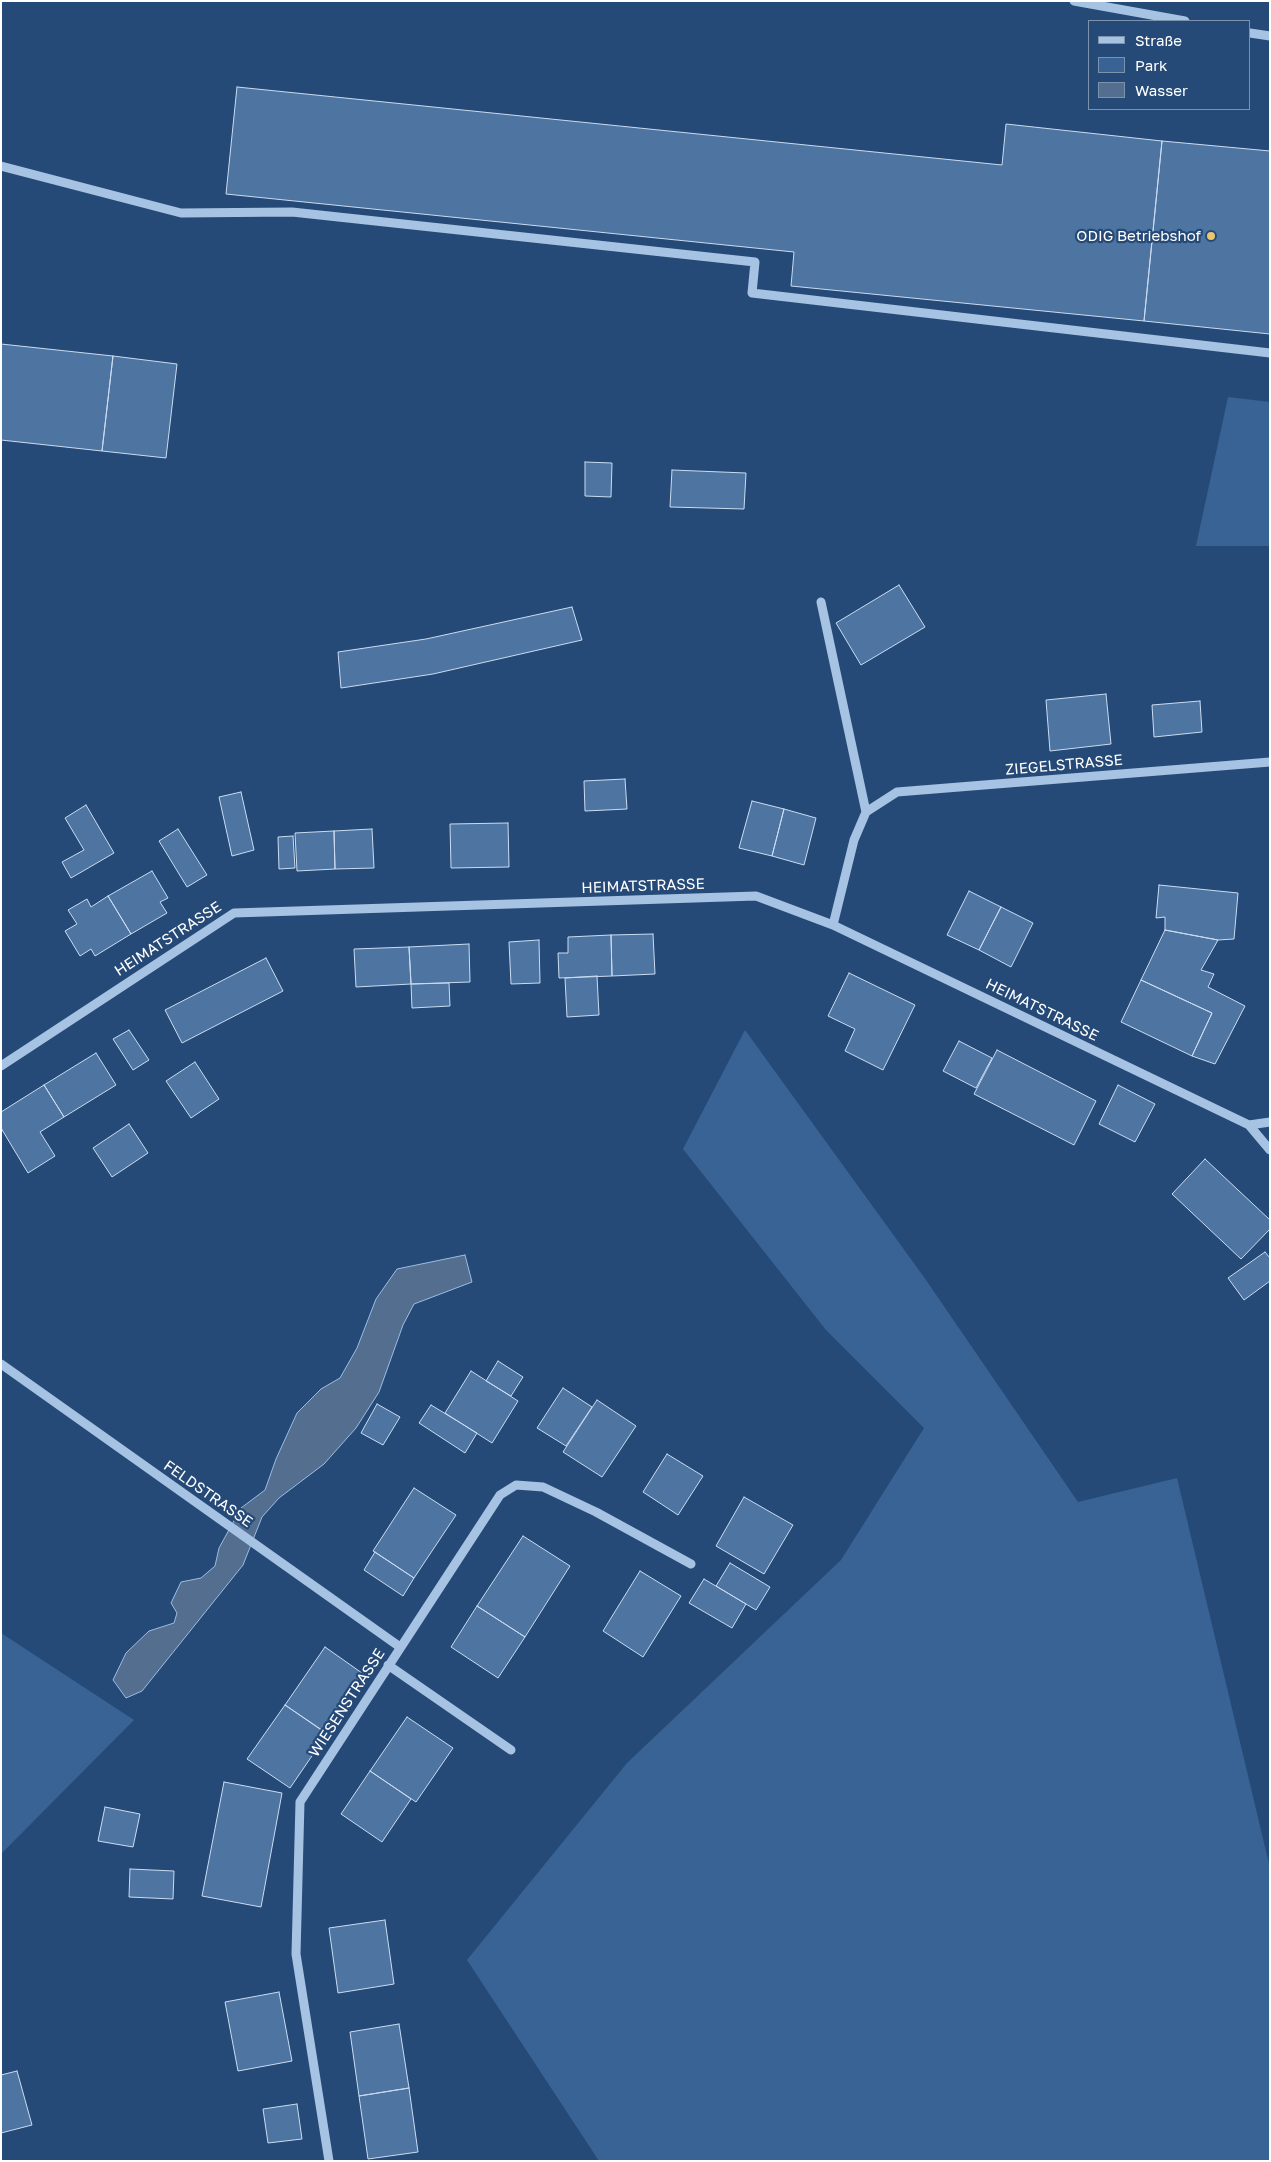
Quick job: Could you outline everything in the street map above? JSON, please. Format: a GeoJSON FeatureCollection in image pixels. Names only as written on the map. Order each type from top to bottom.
{"type":"FeatureCollection","features":[{"type":"Feature","properties":{"kind":"street"},"geometry":{"type":"LineString","coordinates":[[1074,1],[1179,20]]}},
{"type":"Feature","properties":{"kind":"street"},"geometry":{"type":"LineString","coordinates":[[1251,33],[1270,36]]}},
{"type":"Feature","properties":{"kind":"street"},"geometry":{"type":"LineString","coordinates":[[1,166],[181,213],[292,212],[755,262],[752,293],[1270,353]]}},
{"type":"Feature","properties":{"kind":"street"},"geometry":{"type":"LineString","coordinates":[[821,602],[866,812],[854,840],[833,925]]}},
{"type":"Feature","properties":{"kind":"street","name":"ZIEGELSTRASSE"},"geometry":{"type":"LineString","coordinates":[[866,812],[897,792],[1270,762]]}},
{"type":"Feature","properties":{"kind":"street","name":"HEIMATSTRASSE"},"geometry":{"type":"LineString","coordinates":[[1,1066],[234,913],[756,896],[833,925],[1249,1126],[1270,1150]]}},
{"type":"Feature","properties":{"kind":"street"},"geometry":{"type":"LineString","coordinates":[[1249,1126],[1270,1122]]}},
{"type":"Feature","properties":{"kind":"street","name":"FELDSTRASSE"},"geometry":{"type":"LineString","coordinates":[[1,1364],[400,1647]]}},
{"type":"Feature","properties":{"kind":"street","name":"WIESENSTRASSE"},"geometry":{"type":"LineString","coordinates":[[329,2161],[296,1954],[300,1802],[500,1495],[516,1485],[543,1487],[596,1512],[691,1564]]}},
{"type":"Feature","properties":{"kind":"street"},"geometry":{"type":"LineString","coordinates":[[388,1665],[511,1750]]}},
{"type":"Feature","properties":{"kind":"green space"},"geometry":{"type":"Polygon","coordinates":[[[1228,397],[1270,402],[1270,546],[1196,546],[1228,397]]]}},
{"type":"Feature","properties":{"kind":"green space"},"geometry":{"type":"Polygon","coordinates":[[[745,1030],[926,1280],[1078,1502],[1177,1478],[1270,1868],[1270,2161],[599,2161],[467,1960],[627,1763],[841,1560],[924,1428],[826,1330],[683,1149],[745,1030]]]}},
{"type":"Feature","properties":{"kind":"green space"},"geometry":{"type":"Polygon","coordinates":[[[1,1633],[134,1720],[1,1854],[1,1633]]]}},
{"type":"Feature","properties":{"kind":"water"},"geometry":{"type":"Polygon","coordinates":[[[465,1255],[472,1282],[414,1304],[403,1325],[379,1392],[356,1428],[324,1464],[279,1498],[262,1517],[243,1565],[142,1691],[126,1698],[113,1680],[126,1653],[149,1631],[174,1623],[177,1613],[171,1603],[181,1582],[201,1578],[215,1566],[219,1548],[241,1508],[265,1490],[276,1459],[297,1413],[321,1389],[340,1378],[357,1348],[376,1299],[397,1269],[465,1255]]]}},
{"type":"Feature","properties":{"kind":"building"},"geometry":{"type":"Polygon","coordinates":[[[237,87],[1002,165],[1006,124],[1162,141],[1144,321],[791,286],[794,252],[226,194],[237,87]]]}},
{"type":"Feature","properties":{"kind":"building","name":"ODIG Betriebshof"},"geometry":{"type":"Polygon","coordinates":[[[1162,141],[1270,151],[1270,334],[1144,321],[1162,141]]]}},
{"type":"Feature","properties":{"kind":"building"},"geometry":{"type":"Polygon","coordinates":[[[1,344],[113,356],[102,451],[1,440],[1,344]]]}},
{"type":"Feature","properties":{"kind":"building"},"geometry":{"type":"Polygon","coordinates":[[[113,356],[177,364],[166,458],[102,451],[113,356]]]}},
{"type":"Feature","properties":{"kind":"building"},"geometry":{"type":"Polygon","coordinates":[[[585,462],[612,463],[611,497],[585,496],[585,462]]]}},
{"type":"Feature","properties":{"kind":"building"},"geometry":{"type":"Polygon","coordinates":[[[672,470],[746,473],[744,509],[670,507],[672,470]]]}},
{"type":"Feature","properties":{"kind":"building"},"geometry":{"type":"Polygon","coordinates":[[[899,585],[925,627],[861,665],[836,623],[899,585]]]}},
{"type":"Feature","properties":{"kind":"building"},"geometry":{"type":"Polygon","coordinates":[[[572,607],[582,640],[433,674],[341,688],[338,652],[426,639],[572,607]]]}},
{"type":"Feature","properties":{"kind":"building"},"geometry":{"type":"Polygon","coordinates":[[[1106,694],[1111,744],[1050,751],[1046,700],[1106,694]]]}},
{"type":"Feature","properties":{"kind":"building"},"geometry":{"type":"Polygon","coordinates":[[[1200,701],[1202,732],[1154,737],[1152,705],[1200,701]]]}},
{"type":"Feature","properties":{"kind":"building"},"geometry":{"type":"Polygon","coordinates":[[[625,779],[627,809],[585,811],[584,781],[625,779]]]}},
{"type":"Feature","properties":{"kind":"building"},"geometry":{"type":"Polygon","coordinates":[[[241,792],[254,850],[232,856],[219,797],[241,792]]]}},
{"type":"Feature","properties":{"kind":"building"},"geometry":{"type":"Polygon","coordinates":[[[752,801],[784,809],[772,856],[739,848],[752,801]]]}},
{"type":"Feature","properties":{"kind":"building"},"geometry":{"type":"Polygon","coordinates":[[[86,805],[114,853],[71,878],[62,862],[84,850],[65,818],[86,805]]]}},
{"type":"Feature","properties":{"kind":"building"},"geometry":{"type":"Polygon","coordinates":[[[784,809],[816,818],[804,865],[772,856],[784,809]]]}},
{"type":"Feature","properties":{"kind":"building"},"geometry":{"type":"Polygon","coordinates":[[[508,823],[509,867],[451,868],[450,824],[508,823]]]}},
{"type":"Feature","properties":{"kind":"building"},"geometry":{"type":"Polygon","coordinates":[[[178,829],[207,875],[187,887],[159,841],[178,829]]]}},
{"type":"Feature","properties":{"kind":"building"},"geometry":{"type":"Polygon","coordinates":[[[372,829],[374,868],[335,869],[334,831],[372,829]]]}},
{"type":"Feature","properties":{"kind":"building"},"geometry":{"type":"Polygon","coordinates":[[[334,831],[335,869],[297,871],[295,833],[334,831]]]}},
{"type":"Feature","properties":{"kind":"building"},"geometry":{"type":"Polygon","coordinates":[[[293,836],[295,868],[279,869],[278,837],[293,836]]]}},
{"type":"Feature","properties":{"kind":"building"},"geometry":{"type":"Polygon","coordinates":[[[152,871],[168,898],[160,902],[167,913],[131,934],[108,896],[152,871]]]}},
{"type":"Feature","properties":{"kind":"building"},"geometry":{"type":"Polygon","coordinates":[[[1159,885],[1238,893],[1234,939],[1218,940],[1165,930],[1165,917],[1156,918],[1159,885]]]}},
{"type":"Feature","properties":{"kind":"building"},"geometry":{"type":"Polygon","coordinates":[[[969,891],[1001,907],[979,950],[947,935],[969,891]]]}},
{"type":"Feature","properties":{"kind":"building"},"geometry":{"type":"Polygon","coordinates":[[[108,896],[131,934],[95,956],[91,949],[80,956],[65,931],[77,924],[68,910],[87,899],[91,907],[108,896]]]}},
{"type":"Feature","properties":{"kind":"building"},"geometry":{"type":"Polygon","coordinates":[[[1001,907],[1033,923],[1011,967],[979,950],[1001,907]]]}},
{"type":"Feature","properties":{"kind":"building"},"geometry":{"type":"Polygon","coordinates":[[[1165,930],[1218,940],[1201,970],[1214,974],[1208,987],[1245,1006],[1215,1064],[1192,1056],[1212,1013],[1141,980],[1165,930]]]}},
{"type":"Feature","properties":{"kind":"building"},"geometry":{"type":"Polygon","coordinates":[[[653,934],[655,974],[612,976],[611,935],[653,934]]]}},
{"type":"Feature","properties":{"kind":"building"},"geometry":{"type":"Polygon","coordinates":[[[611,935],[612,976],[559,978],[558,953],[568,953],[568,937],[611,935]]]}},
{"type":"Feature","properties":{"kind":"building"},"geometry":{"type":"Polygon","coordinates":[[[539,940],[540,983],[511,984],[509,942],[539,940]]]}},
{"type":"Feature","properties":{"kind":"building"},"geometry":{"type":"Polygon","coordinates":[[[469,944],[470,982],[411,984],[409,947],[469,944]]]}},
{"type":"Feature","properties":{"kind":"building"},"geometry":{"type":"Polygon","coordinates":[[[409,947],[411,984],[356,987],[354,949],[409,947]]]}},
{"type":"Feature","properties":{"kind":"building"},"geometry":{"type":"Polygon","coordinates":[[[266,958],[283,991],[182,1043],[165,1010],[266,958]]]}},
{"type":"Feature","properties":{"kind":"building"},"geometry":{"type":"Polygon","coordinates":[[[849,973],[915,1005],[883,1070],[845,1051],[855,1029],[828,1016],[849,973]]]}},
{"type":"Feature","properties":{"kind":"building"},"geometry":{"type":"Polygon","coordinates":[[[597,976],[599,1015],[567,1017],[565,978],[597,976]]]}},
{"type":"Feature","properties":{"kind":"building"},"geometry":{"type":"Polygon","coordinates":[[[1141,980],[1212,1013],[1192,1056],[1121,1022],[1141,980]]]}},
{"type":"Feature","properties":{"kind":"building"},"geometry":{"type":"Polygon","coordinates":[[[449,983],[450,1006],[412,1008],[411,984],[449,983]]]}},
{"type":"Feature","properties":{"kind":"building"},"geometry":{"type":"Polygon","coordinates":[[[129,1030],[149,1060],[133,1070],[113,1039],[129,1030]]]}},
{"type":"Feature","properties":{"kind":"building"},"geometry":{"type":"Polygon","coordinates":[[[959,1041],[992,1058],[976,1088],[943,1071],[959,1041]]]}},
{"type":"Feature","properties":{"kind":"building"},"geometry":{"type":"Polygon","coordinates":[[[997,1050],[1096,1101],[1074,1145],[974,1094],[997,1050]]]}},
{"type":"Feature","properties":{"kind":"building"},"geometry":{"type":"Polygon","coordinates":[[[96,1053],[116,1085],[64,1117],[44,1085],[96,1053]]]}},
{"type":"Feature","properties":{"kind":"building"},"geometry":{"type":"Polygon","coordinates":[[[195,1062],[219,1099],[191,1118],[166,1081],[195,1062]]]}},
{"type":"Feature","properties":{"kind":"building"},"geometry":{"type":"Polygon","coordinates":[[[44,1085],[64,1117],[40,1132],[55,1156],[28,1173],[1,1128],[1,1112],[44,1085]]]}},
{"type":"Feature","properties":{"kind":"building"},"geometry":{"type":"Polygon","coordinates":[[[1118,1085],[1155,1104],[1135,1142],[1099,1124],[1118,1085]]]}},
{"type":"Feature","properties":{"kind":"building"},"geometry":{"type":"Polygon","coordinates":[[[129,1124],[148,1153],[112,1177],[93,1148],[129,1124]]]}},
{"type":"Feature","properties":{"kind":"building"},"geometry":{"type":"Polygon","coordinates":[[[1205,1159],[1270,1220],[1270,1229],[1241,1259],[1172,1194],[1205,1159]]]}},
{"type":"Feature","properties":{"kind":"building"},"geometry":{"type":"Polygon","coordinates":[[[1265,1252],[1270,1258],[1270,1281],[1244,1300],[1228,1278],[1265,1252]]]}},
{"type":"Feature","properties":{"kind":"building"},"geometry":{"type":"Polygon","coordinates":[[[498,1361],[523,1377],[511,1396],[486,1381],[498,1361]]]}},
{"type":"Feature","properties":{"kind":"building"},"geometry":{"type":"Polygon","coordinates":[[[471,1371],[518,1401],[492,1443],[445,1413],[471,1371]]]}},
{"type":"Feature","properties":{"kind":"building"},"geometry":{"type":"Polygon","coordinates":[[[563,1388],[592,1407],[566,1446],[537,1428],[563,1388]]]}},
{"type":"Feature","properties":{"kind":"building"},"geometry":{"type":"Polygon","coordinates":[[[597,1400],[636,1426],[602,1477],[563,1452],[597,1400]]]}},
{"type":"Feature","properties":{"kind":"building"},"geometry":{"type":"Polygon","coordinates":[[[377,1404],[400,1417],[383,1445],[361,1433],[377,1404]]]}},
{"type":"Feature","properties":{"kind":"building"},"geometry":{"type":"Polygon","coordinates":[[[431,1405],[477,1433],[465,1453],[419,1423],[431,1405]]]}},
{"type":"Feature","properties":{"kind":"building"},"geometry":{"type":"Polygon","coordinates":[[[667,1454],[703,1476],[678,1515],[643,1492],[667,1454]]]}},
{"type":"Feature","properties":{"kind":"building"},"geometry":{"type":"Polygon","coordinates":[[[414,1488],[456,1515],[414,1578],[373,1551],[414,1488]]]}},
{"type":"Feature","properties":{"kind":"building"},"geometry":{"type":"Polygon","coordinates":[[[744,1497],[793,1525],[764,1574],[716,1546],[744,1497]]]}},
{"type":"Feature","properties":{"kind":"building"},"geometry":{"type":"Polygon","coordinates":[[[523,1536],[570,1566],[525,1637],[477,1606],[523,1536]]]}},
{"type":"Feature","properties":{"kind":"building"},"geometry":{"type":"Polygon","coordinates":[[[375,1552],[414,1578],[403,1596],[364,1570],[375,1552]]]}},
{"type":"Feature","properties":{"kind":"building"},"geometry":{"type":"Polygon","coordinates":[[[730,1563],[770,1587],[756,1610],[716,1586],[730,1563]]]}},
{"type":"Feature","properties":{"kind":"building"},"geometry":{"type":"Polygon","coordinates":[[[640,1571],[681,1596],[643,1657],[603,1631],[640,1571]]]}},
{"type":"Feature","properties":{"kind":"building"},"geometry":{"type":"Polygon","coordinates":[[[704,1579],[746,1604],[732,1628],[689,1603],[704,1579]]]}},
{"type":"Feature","properties":{"kind":"building"},"geometry":{"type":"Polygon","coordinates":[[[477,1606],[525,1637],[498,1678],[451,1647],[477,1606]]]}},
{"type":"Feature","properties":{"kind":"building"},"geometry":{"type":"Polygon","coordinates":[[[325,1647],[362,1673],[322,1730],[285,1705],[325,1647]]]}},
{"type":"Feature","properties":{"kind":"building"},"geometry":{"type":"Polygon","coordinates":[[[285,1705],[327,1734],[290,1788],[247,1759],[285,1705]]]}},
{"type":"Feature","properties":{"kind":"building"},"geometry":{"type":"Polygon","coordinates":[[[407,1717],[453,1748],[416,1802],[370,1771],[407,1717]]]}},
{"type":"Feature","properties":{"kind":"building"},"geometry":{"type":"Polygon","coordinates":[[[370,1771],[411,1799],[382,1842],[341,1814],[370,1771]]]}},
{"type":"Feature","properties":{"kind":"building"},"geometry":{"type":"Polygon","coordinates":[[[224,1782],[282,1793],[261,1907],[202,1896],[224,1782]]]}},
{"type":"Feature","properties":{"kind":"building"},"geometry":{"type":"Polygon","coordinates":[[[105,1807],[140,1814],[133,1847],[98,1841],[105,1807]]]}},
{"type":"Feature","properties":{"kind":"building"},"geometry":{"type":"Polygon","coordinates":[[[130,1869],[174,1871],[173,1899],[129,1897],[130,1869]]]}},
{"type":"Feature","properties":{"kind":"building"},"geometry":{"type":"Polygon","coordinates":[[[385,1920],[394,1984],[338,1993],[329,1928],[385,1920]]]}},
{"type":"Feature","properties":{"kind":"building"},"geometry":{"type":"Polygon","coordinates":[[[279,1992],[292,2061],[238,2071],[225,2002],[279,1992]]]}},
{"type":"Feature","properties":{"kind":"building"},"geometry":{"type":"Polygon","coordinates":[[[399,2024],[409,2088],[359,2096],[350,2032],[399,2024]]]}},
{"type":"Feature","properties":{"kind":"building"},"geometry":{"type":"Polygon","coordinates":[[[17,2071],[32,2125],[1,2133],[1,2075],[17,2071]]]}},
{"type":"Feature","properties":{"kind":"building"},"geometry":{"type":"Polygon","coordinates":[[[409,2088],[418,2152],[368,2159],[359,2096],[409,2088]]]}},
{"type":"Feature","properties":{"kind":"building"},"geometry":{"type":"Polygon","coordinates":[[[297,2104],[302,2139],[268,2143],[263,2109],[297,2104]]]}},
{"type":"Feature","properties":{"kind":"place","name":"ODIG Betriebshof"},"geometry":{"type":"Point","coordinates":[1211,236]}}]}
